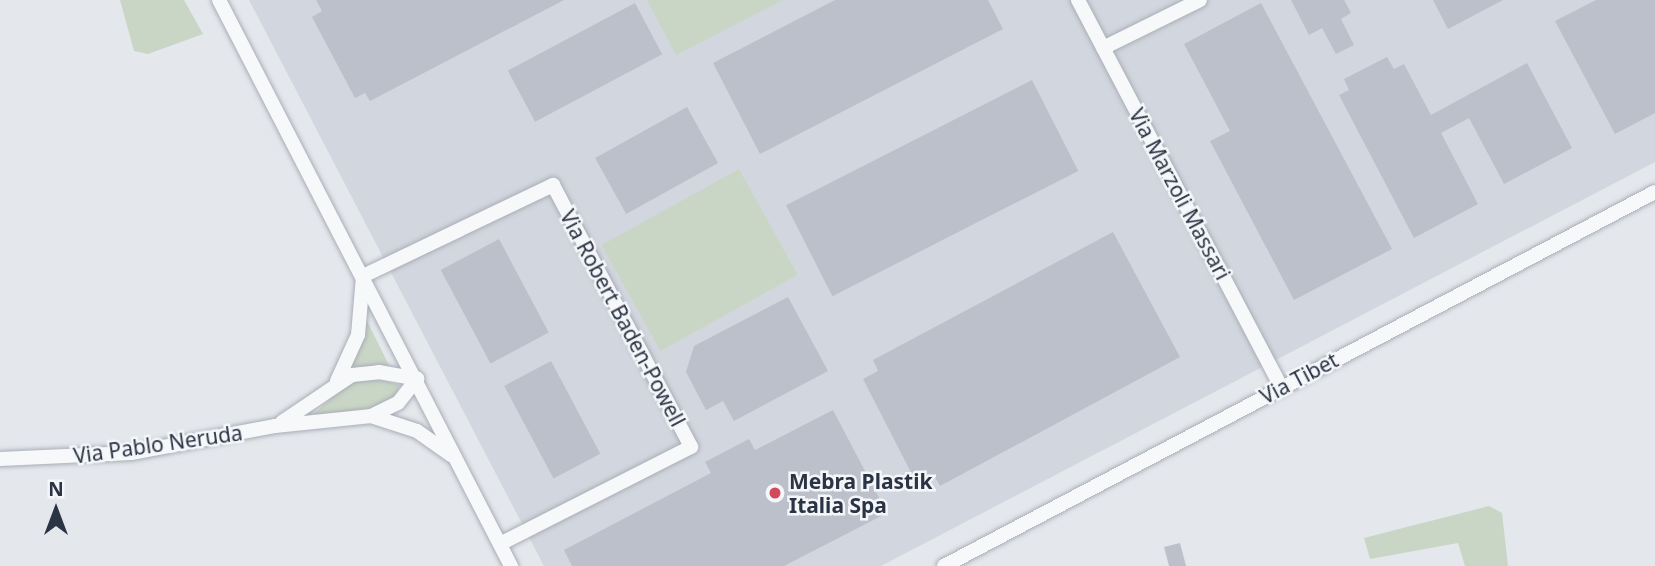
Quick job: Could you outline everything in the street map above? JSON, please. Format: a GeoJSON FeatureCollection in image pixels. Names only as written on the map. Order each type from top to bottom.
{"type":"FeatureCollection","features":[{"type":"Feature","properties":{"kind":"street"},"geometry":{"type":"LineString","coordinates":[[219,0],[417,379],[511,566]]}},
{"type":"Feature","properties":{"kind":"street","name":"Via Marzoli Massari"},"geometry":{"type":"LineString","coordinates":[[1078,0],[1281,387]]}},
{"type":"Feature","properties":{"kind":"street"},"geometry":{"type":"LineString","coordinates":[[1103,48],[1200,0]]}},
{"type":"Feature","properties":{"kind":"street","name":"Via Robert Baden-Powell"},"geometry":{"type":"LineString","coordinates":[[363,276],[553,185],[691,447],[500,544]]}},
{"type":"Feature","properties":{"kind":"street","name":"Via Tibet"},"geometry":{"type":"LineString","coordinates":[[944,566],[1655,192]]}},
{"type":"Feature","properties":{"kind":"street"},"geometry":{"type":"LineString","coordinates":[[275,426],[318,400],[337,381],[358,335],[363,276]]}},
{"type":"Feature","properties":{"kind":"street"},"geometry":{"type":"LineString","coordinates":[[337,381],[379,372],[417,379]]}},
{"type":"Feature","properties":{"kind":"street"},"geometry":{"type":"LineString","coordinates":[[371,416],[398,403],[417,379]]}},
{"type":"Feature","properties":{"kind":"street"},"geometry":{"type":"LineString","coordinates":[[371,416],[417,431],[455,458]]}},
{"type":"Feature","properties":{"kind":"street","name":"Via Pablo Neruda"},"geometry":{"type":"LineString","coordinates":[[0,459],[131,453],[275,426],[371,416]]}},
{"type":"Feature","properties":{"kind":"shaded area"},"geometry":{"type":"Polygon","coordinates":[[[249,0],[1655,0],[1655,162],[881,566],[544,566],[249,0]]]}},
{"type":"Feature","properties":{"kind":"green space"},"geometry":{"type":"Polygon","coordinates":[[[120,0],[184,0],[203,34],[148,54],[134,51],[120,0]]]}},
{"type":"Feature","properties":{"kind":"green space"},"geometry":{"type":"Polygon","coordinates":[[[647,0],[783,0],[676,55],[647,0]]]}},
{"type":"Feature","properties":{"kind":"green space"},"geometry":{"type":"Polygon","coordinates":[[[739,169],[798,275],[660,351],[602,245],[739,169]]]}},
{"type":"Feature","properties":{"kind":"green space"},"geometry":{"type":"Polygon","coordinates":[[[365,317],[392,371],[349,372],[365,317]]]}},
{"type":"Feature","properties":{"kind":"green space"},"geometry":{"type":"Polygon","coordinates":[[[373,378],[399,385],[397,397],[379,409],[312,416],[348,382],[373,378]]]}},
{"type":"Feature","properties":{"kind":"green space"},"geometry":{"type":"Polygon","coordinates":[[[1489,506],[1502,513],[1508,566],[1465,566],[1458,543],[1370,559],[1364,538],[1489,506]]]}},
{"type":"Feature","properties":{"kind":"building"},"geometry":{"type":"Polygon","coordinates":[[[316,0],[564,0],[370,101],[365,93],[355,98],[312,17],[322,11],[316,0]]]}},
{"type":"Feature","properties":{"kind":"building"},"geometry":{"type":"Polygon","coordinates":[[[835,0],[988,0],[1003,29],[760,154],[713,63],[835,0]]]}},
{"type":"Feature","properties":{"kind":"building"},"geometry":{"type":"Polygon","coordinates":[[[1291,0],[1344,0],[1351,13],[1341,19],[1354,45],[1336,54],[1322,28],[1309,35],[1291,0]]]}},
{"type":"Feature","properties":{"kind":"building"},"geometry":{"type":"Polygon","coordinates":[[[1433,0],[1503,0],[1448,29],[1433,0]]]}},
{"type":"Feature","properties":{"kind":"building"},"geometry":{"type":"Polygon","coordinates":[[[1596,0],[1655,0],[1655,113],[1615,134],[1555,21],[1596,0]]]}},
{"type":"Feature","properties":{"kind":"building"},"geometry":{"type":"Polygon","coordinates":[[[635,3],[662,54],[535,122],[508,71],[635,3]]]}},
{"type":"Feature","properties":{"kind":"building"},"geometry":{"type":"Polygon","coordinates":[[[1261,3],[1392,249],[1294,300],[1210,141],[1230,131],[1184,44],[1261,3]]]}},
{"type":"Feature","properties":{"kind":"building"},"geometry":{"type":"Polygon","coordinates":[[[1387,57],[1394,69],[1404,64],[1431,115],[1527,63],[1572,148],[1504,184],[1469,118],[1441,133],[1478,204],[1414,238],[1339,95],[1349,90],[1344,79],[1387,57]]]}},
{"type":"Feature","properties":{"kind":"building"},"geometry":{"type":"Polygon","coordinates":[[[1032,80],[1078,171],[832,296],[786,205],[1032,80]]]}},
{"type":"Feature","properties":{"kind":"building"},"geometry":{"type":"Polygon","coordinates":[[[687,107],[718,163],[626,214],[595,158],[687,107]]]}},
{"type":"Feature","properties":{"kind":"building"},"geometry":{"type":"Polygon","coordinates":[[[1113,232],[1180,357],[940,486],[934,475],[917,484],[863,379],[878,371],[873,360],[1113,232]]]}},
{"type":"Feature","properties":{"kind":"building"},"geometry":{"type":"Polygon","coordinates":[[[499,239],[549,333],[490,364],[441,270],[499,239]]]}},
{"type":"Feature","properties":{"kind":"building"},"geometry":{"type":"Polygon","coordinates":[[[788,297],[828,371],[734,421],[723,401],[706,410],[686,372],[694,346],[788,297]]]}},
{"type":"Feature","properties":{"kind":"building"},"geometry":{"type":"Polygon","coordinates":[[[551,361],[600,454],[553,479],[504,386],[551,361]]]}},
{"type":"Feature","properties":{"kind":"building","name":"Mebra Plastik Italia Spa"},"geometry":{"type":"Polygon","coordinates":[[[833,410],[887,513],[784,566],[572,566],[564,550],[711,473],[705,462],[749,439],[755,450],[833,410]]]}},
{"type":"Feature","properties":{"kind":"building"},"geometry":{"type":"Polygon","coordinates":[[[1180,543],[1186,566],[1169,566],[1164,547],[1180,543]]]}},
{"type":"Feature","properties":{"kind":"place","name":"Mebra Plastik Italia Spa"},"geometry":{"type":"Point","coordinates":[775,493]}}]}
